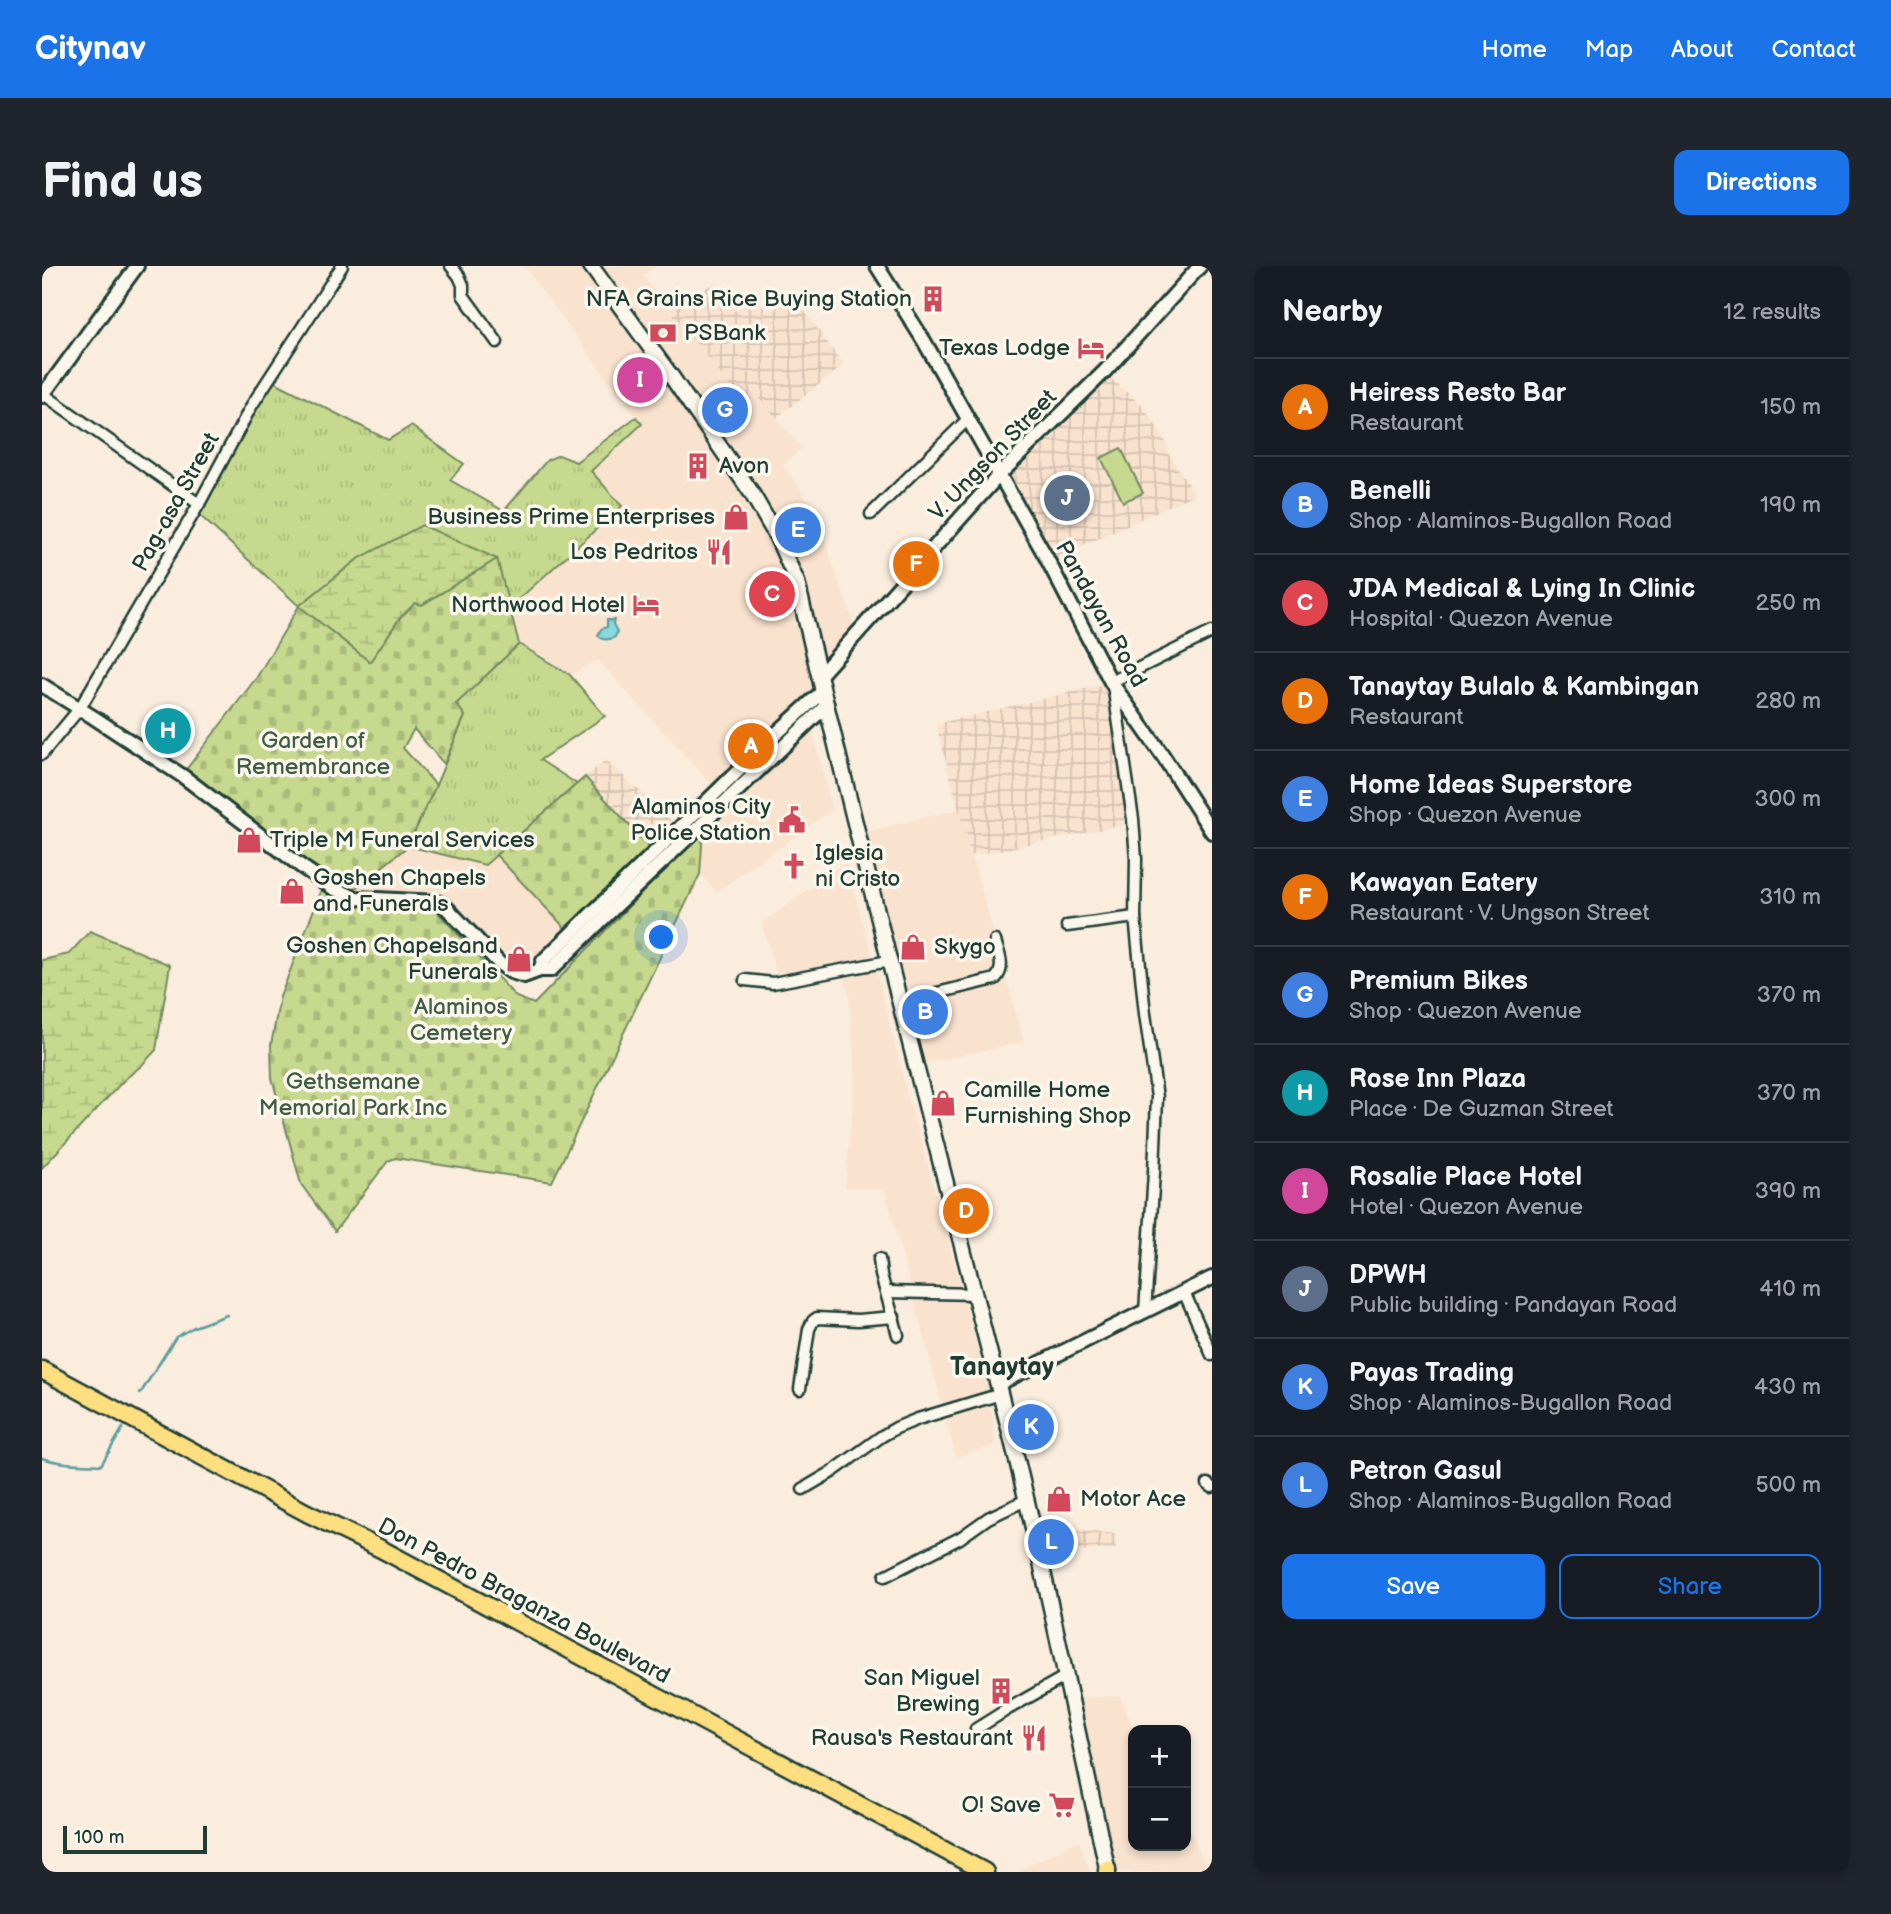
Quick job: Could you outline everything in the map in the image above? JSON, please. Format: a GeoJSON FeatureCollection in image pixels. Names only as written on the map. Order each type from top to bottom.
{"type":"FeatureCollection","features":[{"type":"Feature","properties":{"kind":"main road"},"geometry":{"type":"LineString","coordinates":[[591,266],[671,376],[768,518],[797,582],[889,961],[976,1294],[1026,1500],[1107,1871]]}},
{"type":"Feature","properties":{"kind":"main road","name":"Don Pedro Braganza Boulevard"},"geometry":{"type":"LineString","coordinates":[[42,1370],[985,1872]]}},
{"type":"Feature","properties":{"kind":"street"},"geometry":{"type":"LineString","coordinates":[[137,266],[43,394],[199,504]]}},
{"type":"Feature","properties":{"kind":"street","name":"Pag-asa Street"},"geometry":{"type":"LineString","coordinates":[[42,754],[80,708],[199,504],[252,405],[342,266]]}},
{"type":"Feature","properties":{"kind":"street"},"geometry":{"type":"LineString","coordinates":[[451,266],[463,285],[463,295],[497,342]]}},
{"type":"Feature","properties":{"kind":"street","name":"Pandayan Road"},"geometry":{"type":"LineString","coordinates":[[877,266],[924,341],[1054,570],[1111,682],[1210,825]]}},
{"type":"Feature","properties":{"kind":"street","name":"V. Ungson Street"},"geometry":{"type":"LineString","coordinates":[[819,676],[999,475],[1105,371],[1200,266]]}},
{"type":"Feature","properties":{"kind":"street"},"geometry":{"type":"LineString","coordinates":[[871,514],[968,419]]}},
{"type":"Feature","properties":{"kind":"street"},"geometry":{"type":"LineString","coordinates":[[1145,1312],[1157,1097],[1135,918],[1136,859],[1133,819],[1111,682],[1212,632]]}},
{"type":"Feature","properties":{"kind":"street"},"geometry":{"type":"LineString","coordinates":[[42,685],[184,777],[333,888],[356,898],[437,902],[444,905],[499,963],[511,972],[524,976],[542,965],[551,970],[612,901],[700,817],[736,773],[776,733],[825,698]]}},
{"type":"Feature","properties":{"kind":"street"},"geometry":{"type":"LineString","coordinates":[[700,817],[746,783],[787,744],[825,698]]}},
{"type":"Feature","properties":{"kind":"street"},"geometry":{"type":"LineString","coordinates":[[776,733],[787,744]]}},
{"type":"Feature","properties":{"kind":"street"},"geometry":{"type":"LineString","coordinates":[[736,773],[746,783]]}},
{"type":"Feature","properties":{"kind":"street"},"geometry":{"type":"LineString","coordinates":[[1067,926],[1135,918]]}},
{"type":"Feature","properties":{"kind":"street"},"geometry":{"type":"LineString","coordinates":[[900,1002],[995,979],[1002,968],[995,941]]}},
{"type":"Feature","properties":{"kind":"street"},"geometry":{"type":"LineString","coordinates":[[745,980],[773,983],[889,961]]}},
{"type":"Feature","properties":{"kind":"street"},"geometry":{"type":"LineString","coordinates":[[879,1259],[898,1335]]}},
{"type":"Feature","properties":{"kind":"street"},"geometry":{"type":"LineString","coordinates":[[803,1489],[897,1428],[999,1389],[1212,1278]]}},
{"type":"Feature","properties":{"kind":"street"},"geometry":{"type":"LineString","coordinates":[[886,1292],[976,1294]]}},
{"type":"Feature","properties":{"kind":"street"},"geometry":{"type":"LineString","coordinates":[[1184,1292],[1212,1356]]}},
{"type":"Feature","properties":{"kind":"street"},"geometry":{"type":"LineString","coordinates":[[800,1389],[809,1329],[813,1321],[817,1318],[866,1320],[894,1317]]}},
{"type":"Feature","properties":{"kind":"street"},"geometry":{"type":"LineString","coordinates":[[885,1576],[960,1538],[988,1518],[1026,1500]]}},
{"type":"Feature","properties":{"kind":"street"},"geometry":{"type":"LineString","coordinates":[[976,1729],[1066,1676]]}},
{"type":"Feature","properties":{"kind":"shaded area"},"geometry":{"type":"Polygon","coordinates":[[[524,266],[656,266],[643,276],[744,404],[757,395],[802,448],[783,465],[813,507],[856,630],[813,677],[814,688],[714,787],[598,660],[570,675],[519,644],[509,608],[621,506],[591,471],[641,424],[524,266]]]}},
{"type":"Feature","properties":{"kind":"shaded area"},"geometry":{"type":"Polygon","coordinates":[[[715,283],[735,311],[757,299],[768,312],[791,293],[844,365],[776,418],[757,395],[744,404],[668,308],[715,283]]]}},
{"type":"Feature","properties":{"kind":"shaded area"},"geometry":{"type":"Polygon","coordinates":[[[1105,373],[1145,408],[1166,442],[1168,453],[1195,494],[1047,562],[998,474],[1105,373]]]}},
{"type":"Feature","properties":{"kind":"shaded area"},"geometry":{"type":"Polygon","coordinates":[[[1105,684],[1128,824],[971,856],[936,724],[1105,684]]]}},
{"type":"Feature","properties":{"kind":"shaded area"},"geometry":{"type":"Polygon","coordinates":[[[813,731],[832,810],[716,892],[700,874],[703,830],[813,731]]]}},
{"type":"Feature","properties":{"kind":"shaded area"},"geometry":{"type":"Polygon","coordinates":[[[606,760],[676,825],[651,849],[585,777],[606,760]]]}},
{"type":"Feature","properties":{"kind":"shaded area"},"geometry":{"type":"Polygon","coordinates":[[[959,809],[1024,1042],[925,1063],[866,832],[959,809]]]}},
{"type":"Feature","properties":{"kind":"shaded area"},"geometry":{"type":"Polygon","coordinates":[[[408,846],[485,865],[496,855],[564,928],[522,968],[513,969],[443,900],[354,893],[354,890],[408,846]]]}},
{"type":"Feature","properties":{"kind":"shaded area"},"geometry":{"type":"Polygon","coordinates":[[[846,862],[988,1388],[996,1445],[956,1457],[885,1190],[845,1187],[855,1076],[849,995],[842,972],[780,985],[762,923],[846,862]]]}},
{"type":"Feature","properties":{"kind":"shaded area"},"geometry":{"type":"Polygon","coordinates":[[[1046,1526],[1116,1534],[1116,1548],[1049,1555],[1046,1526]]]}},
{"type":"Feature","properties":{"kind":"shaded area"},"geometry":{"type":"Polygon","coordinates":[[[1120,1696],[1132,1725],[1128,1725],[1128,1851],[1191,1851],[1191,1831],[1210,1872],[1115,1872],[1076,1698],[1120,1696]]]}},
{"type":"Feature","properties":{"kind":"shaded area"},"geometry":{"type":"Polygon","coordinates":[[[1079,1840],[1090,1872],[1016,1872],[1079,1840]]]}},
{"type":"Feature","properties":{"kind":"green space"},"geometry":{"type":"Polygon","coordinates":[[[269,379],[388,440],[411,426],[464,464],[450,480],[504,511],[547,460],[559,455],[576,462],[636,417],[642,424],[591,471],[622,506],[509,608],[497,559],[358,559],[299,606],[195,511],[269,379]]]}},
{"type":"Feature","properties":{"kind":"green space"},"geometry":{"type":"Polygon","coordinates":[[[1121,448],[1143,493],[1123,502],[1101,458],[1121,448]]]}},
{"type":"Feature","properties":{"kind":"green space"},"geometry":{"type":"Polygon","coordinates":[[[422,525],[497,559],[400,618],[370,662],[299,606],[358,559],[422,525]]]}},
{"type":"Feature","properties":{"kind":"green space","name":"Garden of Remembrance"},"geometry":{"type":"Polygon","coordinates":[[[497,559],[519,644],[456,704],[465,716],[444,764],[414,729],[403,748],[436,785],[408,846],[351,892],[280,845],[185,771],[257,677],[299,606],[370,662],[400,618],[415,603],[422,605],[497,559]]]}},
{"type":"Feature","properties":{"kind":"green space"},"geometry":{"type":"Polygon","coordinates":[[[519,644],[570,675],[605,716],[540,760],[577,784],[485,865],[408,846],[465,716],[456,704],[519,644]]]}},
{"type":"Feature","properties":{"kind":"green space"},"geometry":{"type":"Polygon","coordinates":[[[585,777],[651,849],[567,930],[496,855],[585,777]]]}},
{"type":"Feature","properties":{"kind":"green space"},"geometry":{"type":"Polygon","coordinates":[[[703,830],[700,874],[552,1182],[395,1158],[388,1161],[335,1231],[301,1184],[272,1078],[271,1045],[280,997],[323,886],[381,903],[434,908],[516,997],[534,1004],[703,830]]]}},
{"type":"Feature","properties":{"kind":"green space"},"geometry":{"type":"Polygon","coordinates":[[[90,931],[170,965],[156,1050],[124,1080],[42,1168],[42,960],[69,954],[90,931]]]}},
{"type":"Feature","properties":{"kind":"water"},"geometry":{"type":"Polygon","coordinates":[[[607,620],[614,620],[617,632],[615,637],[610,639],[598,635],[601,629],[607,627],[607,620]]]}},
{"type":"Feature","properties":{"kind":"waterway"},"geometry":{"type":"LineString","coordinates":[[140,1394],[176,1337],[227,1315]]}},
{"type":"Feature","properties":{"kind":"waterway"},"geometry":{"type":"LineString","coordinates":[[42,1458],[63,1463],[101,1465],[123,1428]]}},
{"type":"Feature","properties":{"kind":"place","name":"NFA Grains Rice Buying Station"},"geometry":{"type":"Point","coordinates":[933,299]}},
{"type":"Feature","properties":{"kind":"place","name":"PSBank"},"geometry":{"type":"Point","coordinates":[663,333]}},
{"type":"Feature","properties":{"kind":"place","name":"Texas Lodge"},"geometry":{"type":"Point","coordinates":[1091,348]}},
{"type":"Feature","properties":{"kind":"place","name":"Rosalie Place Hotel"},"geometry":{"type":"Point","coordinates":[640,380]}},
{"type":"Feature","properties":{"kind":"place","name":"Premium Bikes"},"geometry":{"type":"Point","coordinates":[725,410]}},
{"type":"Feature","properties":{"kind":"place","name":"Avon"},"geometry":{"type":"Point","coordinates":[698,466]}},
{"type":"Feature","properties":{"kind":"place","name":"DPWH"},"geometry":{"type":"Point","coordinates":[1067,498]}},
{"type":"Feature","properties":{"kind":"place","name":"Business Prime Enterprises"},"geometry":{"type":"Point","coordinates":[736,517]}},
{"type":"Feature","properties":{"kind":"place","name":"Home Ideas Superstore"},"geometry":{"type":"Point","coordinates":[798,530]}},
{"type":"Feature","properties":{"kind":"place","name":"Los Pedritos"},"geometry":{"type":"Point","coordinates":[719,552]}},
{"type":"Feature","properties":{"kind":"place","name":"Kawayan Eatery"},"geometry":{"type":"Point","coordinates":[916,564]}},
{"type":"Feature","properties":{"kind":"place","name":"JDA Medical & Lying In Clinic"},"geometry":{"type":"Point","coordinates":[772,594]}},
{"type":"Feature","properties":{"kind":"place","name":"Northwood Hotel"},"geometry":{"type":"Point","coordinates":[646,605]}},
{"type":"Feature","properties":{"kind":"place","name":"Rose Inn Plaza"},"geometry":{"type":"Point","coordinates":[168,731]}},
{"type":"Feature","properties":{"kind":"place","name":"Heiress Resto Bar"},"geometry":{"type":"Point","coordinates":[751,746]}},
{"type":"Feature","properties":{"kind":"place","name":"Alaminos City Police Station"},"geometry":{"type":"Point","coordinates":[792,820]}},
{"type":"Feature","properties":{"kind":"place","name":"Triple M Funeral Services"},"geometry":{"type":"Point","coordinates":[249,840]}},
{"type":"Feature","properties":{"kind":"place","name":"Iglesia ni Cristo"},"geometry":{"type":"Point","coordinates":[794,866]}},
{"type":"Feature","properties":{"kind":"place","name":"Goshen Chapels and Funerals"},"geometry":{"type":"Point","coordinates":[292,891]}},
{"type":"Feature","properties":{"kind":"place","name":"Skygo"},"geometry":{"type":"Point","coordinates":[913,947]}},
{"type":"Feature","properties":{"kind":"place","name":"Goshen Chapelsand Funerals"},"geometry":{"type":"Point","coordinates":[519,959]}},
{"type":"Feature","properties":{"kind":"place","name":"Benelli"},"geometry":{"type":"Point","coordinates":[925,1012]}},
{"type":"Feature","properties":{"kind":"place","name":"Camille Home Furnishing Shop"},"geometry":{"type":"Point","coordinates":[943,1103]}},
{"type":"Feature","properties":{"kind":"place","name":"Tanaytay Bulalo & Kambingan"},"geometry":{"type":"Point","coordinates":[966,1211]}},
{"type":"Feature","properties":{"kind":"place","name":"Payas Trading"},"geometry":{"type":"Point","coordinates":[1031,1427]}},
{"type":"Feature","properties":{"kind":"place","name":"Motor Ace"},"geometry":{"type":"Point","coordinates":[1059,1499]}},
{"type":"Feature","properties":{"kind":"place","name":"Petron Gasul"},"geometry":{"type":"Point","coordinates":[1051,1542]}},
{"type":"Feature","properties":{"kind":"place","name":"San Miguel Brewing"},"geometry":{"type":"Point","coordinates":[1001,1691]}},
{"type":"Feature","properties":{"kind":"place","name":"Rausa's Restaurant"},"geometry":{"type":"Point","coordinates":[1034,1738]}},
{"type":"Feature","properties":{"kind":"place","name":"O! Save"},"geometry":{"type":"Point","coordinates":[1062,1805]}},
{"type":"Feature","properties":{"kind":"district","name":"Tanaytay"},"geometry":{"type":"Point","coordinates":[1002,1367]}},
{"type":"Feature","properties":{"kind":"park label","name":"Alaminos Cemetery"},"geometry":{"type":"Point","coordinates":[461,1020]}},
{"type":"Feature","properties":{"kind":"park label","name":"Gethsemane Memorial Park Inc"},"geometry":{"type":"Point","coordinates":[353,1095]}}]}
